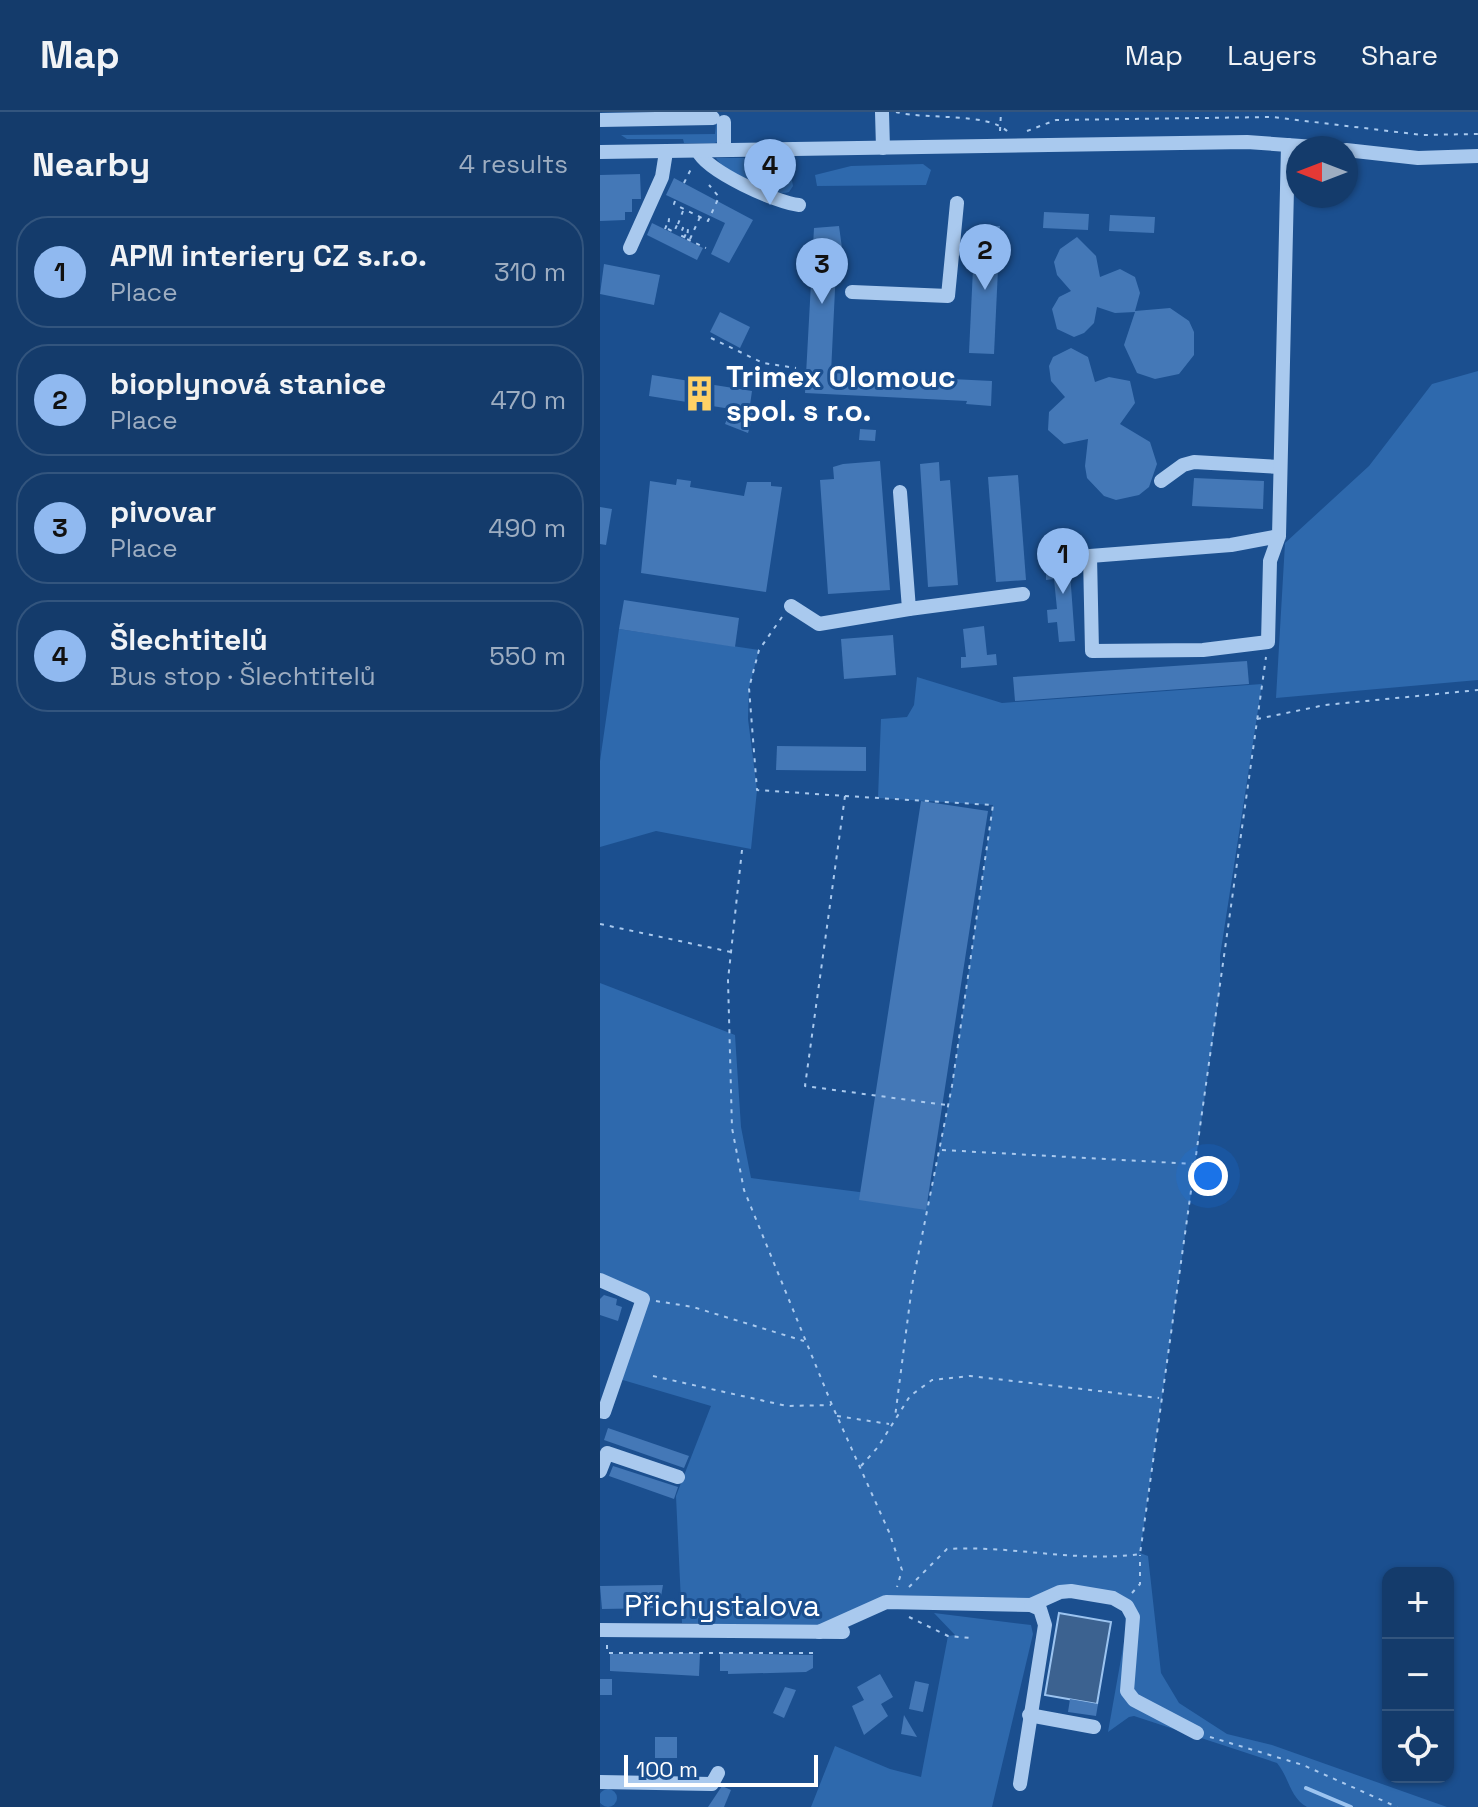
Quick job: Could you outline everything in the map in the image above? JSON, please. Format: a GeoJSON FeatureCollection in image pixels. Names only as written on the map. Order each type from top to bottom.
{"type":"FeatureCollection","features":[{"type":"Feature","properties":{"kind":"street"},"geometry":{"type":"LineString","coordinates":[[882,112],[883,148]]}},
{"type":"Feature","properties":{"kind":"street"},"geometry":{"type":"LineString","coordinates":[[600,120],[719,120],[724,150]]}},
{"type":"Feature","properties":{"kind":"street"},"geometry":{"type":"LineString","coordinates":[[600,152],[1008,143],[1286,145]]}},
{"type":"Feature","properties":{"kind":"street"},"geometry":{"type":"LineString","coordinates":[[698,151],[707,164],[734,179],[783,202],[799,205]]}},
{"type":"Feature","properties":{"kind":"street"},"geometry":{"type":"LineString","coordinates":[[1358,151],[1418,158],[1478,156]]}},
{"type":"Feature","properties":{"kind":"street"},"geometry":{"type":"LineString","coordinates":[[630,248],[662,177],[666,152]]}},
{"type":"Feature","properties":{"kind":"street"},"geometry":{"type":"LineString","coordinates":[[852,292],[948,296],[957,203]]}},
{"type":"Feature","properties":{"kind":"street"},"geometry":{"type":"LineString","coordinates":[[1279,536],[1231,545],[1090,556],[1092,651],[1203,650],[1268,642],[1270,561],[1279,536],[1286,208]]}},
{"type":"Feature","properties":{"kind":"street"},"geometry":{"type":"LineString","coordinates":[[1161,481],[1183,465],[1194,462],[1280,467]]}},
{"type":"Feature","properties":{"kind":"street"},"geometry":{"type":"LineString","coordinates":[[900,492],[909,609]]}},
{"type":"Feature","properties":{"kind":"street"},"geometry":{"type":"LineString","coordinates":[[791,606],[819,624],[1023,594]]}},
{"type":"Feature","properties":{"kind":"street"},"geometry":{"type":"LineString","coordinates":[[600,1280],[643,1299],[604,1412],[600,1411]]}},
{"type":"Feature","properties":{"kind":"street"},"geometry":{"type":"LineString","coordinates":[[602,1466],[607,1453],[678,1477]]}},
{"type":"Feature","properties":{"kind":"street"},"geometry":{"type":"LineString","coordinates":[[1031,1605],[1060,1592],[1071,1591],[1121,1601],[1133,1617],[1127,1691],[1134,1700],[1197,1733]]}},
{"type":"Feature","properties":{"kind":"street"},"geometry":{"type":"LineString","coordinates":[[819,1632],[880,1603],[892,1601],[1031,1605],[1040,1609],[1045,1625],[1020,1784]]}},
{"type":"Feature","properties":{"kind":"street","name":"Přichystalova"},"geometry":{"type":"LineString","coordinates":[[604,1632],[843,1632]]}},
{"type":"Feature","properties":{"kind":"street"},"geometry":{"type":"LineString","coordinates":[[1029,1715],[1094,1727]]}},
{"type":"Feature","properties":{"kind":"street"},"geometry":{"type":"LineString","coordinates":[[600,1782],[712,1784],[718,1773]]}},
{"type":"Feature","properties":{"kind":"path"},"geometry":{"type":"LineString","coordinates":[[895,112],[920,118],[979,119],[1000,123]]}},
{"type":"Feature","properties":{"kind":"path"},"geometry":{"type":"LineString","coordinates":[[1001,112],[1000,123],[1008,143]]}},
{"type":"Feature","properties":{"kind":"path"},"geometry":{"type":"LineString","coordinates":[[1008,143],[1044,122],[1056,120],[1249,117],[1293,119],[1422,135],[1478,134]]}},
{"type":"Feature","properties":{"kind":"path"},"geometry":{"type":"LineString","coordinates":[[1000,123],[1008,143]]}},
{"type":"Feature","properties":{"kind":"path"},"geometry":{"type":"LineString","coordinates":[[684,183],[691,169]]}},
{"type":"Feature","properties":{"kind":"path"},"geometry":{"type":"LineString","coordinates":[[705,193],[712,179]]}},
{"type":"Feature","properties":{"kind":"path"},"geometry":{"type":"LineString","coordinates":[[675,201],[674,204],[708,221],[719,197],[709,185]]}},
{"type":"Feature","properties":{"kind":"path"},"geometry":{"type":"LineString","coordinates":[[665,229],[669,219],[667,229],[674,232],[684,209]]}},
{"type":"Feature","properties":{"kind":"path"},"geometry":{"type":"LineString","coordinates":[[687,239],[698,215]]}},
{"type":"Feature","properties":{"kind":"path"},"geometry":{"type":"LineString","coordinates":[[677,225],[683,228],[680,235],[706,248]]}},
{"type":"Feature","properties":{"kind":"path"},"geometry":{"type":"LineString","coordinates":[[711,338],[763,363],[796,368]]}},
{"type":"Feature","properties":{"kind":"path"},"geometry":{"type":"LineString","coordinates":[[791,606],[759,650],[749,688],[757,790],[993,805],[941,1150],[912,1286],[895,1417]]}},
{"type":"Feature","properties":{"kind":"path"},"geometry":{"type":"LineString","coordinates":[[1121,1601],[1140,1584],[1140,1554],[1161,1398],[1268,642]]}},
{"type":"Feature","properties":{"kind":"path"},"geometry":{"type":"LineString","coordinates":[[1257,719],[1325,705],[1478,690]]}},
{"type":"Feature","properties":{"kind":"path"},"geometry":{"type":"LineString","coordinates":[[845,796],[805,1086],[947,1105]]}},
{"type":"Feature","properties":{"kind":"path"},"geometry":{"type":"LineString","coordinates":[[742,850],[728,980],[732,1128],[744,1190],[902,1570],[892,1601]]}},
{"type":"Feature","properties":{"kind":"path"},"geometry":{"type":"LineString","coordinates":[[600,924],[731,952]]}},
{"type":"Feature","properties":{"kind":"path"},"geometry":{"type":"LineString","coordinates":[[941,1150],[1195,1164]]}},
{"type":"Feature","properties":{"kind":"path"},"geometry":{"type":"LineString","coordinates":[[643,1299],[693,1307],[806,1341]]}},
{"type":"Feature","properties":{"kind":"path"},"geometry":{"type":"LineString","coordinates":[[653,1376],[787,1406],[832,1405]]}},
{"type":"Feature","properties":{"kind":"path"},"geometry":{"type":"LineString","coordinates":[[860,1467],[878,1447],[910,1396],[932,1380],[970,1376],[1161,1398]]}},
{"type":"Feature","properties":{"kind":"path"},"geometry":{"type":"LineString","coordinates":[[837,1416],[890,1424]]}},
{"type":"Feature","properties":{"kind":"path"},"geometry":{"type":"LineString","coordinates":[[892,1601],[947,1549],[978,1547],[1109,1558],[1140,1554]]}},
{"type":"Feature","properties":{"kind":"path"},"geometry":{"type":"LineString","coordinates":[[901,1615],[948,1636],[970,1638]]}},
{"type":"Feature","properties":{"kind":"path"},"geometry":{"type":"LineString","coordinates":[[604,1632],[607,1653],[814,1653]]}},
{"type":"Feature","properties":{"kind":"path"},"geometry":{"type":"LineString","coordinates":[[1197,1733],[1303,1765],[1397,1807]]}},
{"type":"Feature","properties":{"kind":"shaded area"},"geometry":{"type":"Polygon","coordinates":[[[716,124],[719,124],[718,142],[714,143],[684,143],[683,139],[627,139],[621,135],[715,134],[716,124]]]}},
{"type":"Feature","properties":{"kind":"shaded area"},"geometry":{"type":"Polygon","coordinates":[[[716,158],[778,158],[789,165],[793,186],[789,192],[781,193],[760,188],[729,170],[716,158]]]}},
{"type":"Feature","properties":{"kind":"shaded area"},"geometry":{"type":"Polygon","coordinates":[[[923,164],[931,170],[926,185],[817,186],[815,175],[851,166],[923,164]]]}},
{"type":"Feature","properties":{"kind":"shaded area"},"geometry":{"type":"Polygon","coordinates":[[[1478,371],[1478,680],[1276,698],[1285,543],[1369,466],[1432,384],[1478,371]]]}},
{"type":"Feature","properties":{"kind":"shaded area"},"geometry":{"type":"Polygon","coordinates":[[[619,629],[759,650],[749,688],[748,719],[757,790],[751,849],[656,831],[600,847],[600,761],[619,629]]]}},
{"type":"Feature","properties":{"kind":"shaded area"},"geometry":{"type":"Polygon","coordinates":[[[917,677],[1002,703],[1262,684],[1220,956],[1220,989],[1140,1553],[1148,1556],[1161,1673],[1179,1703],[1227,1734],[1272,1745],[1447,1807],[1307,1807],[1293,1793],[1277,1763],[1134,1716],[1108,1732],[1127,1625],[1121,1601],[1071,1591],[1047,1599],[885,1595],[822,1627],[682,1623],[676,1496],[711,1406],[616,1378],[643,1299],[600,1280],[600,983],[735,1035],[741,1127],[751,1178],[929,1201],[952,1086],[993,805],[878,798],[881,719],[907,717],[914,705],[917,677]]]}},
{"type":"Feature","properties":{"kind":"shaded area"},"geometry":{"type":"Polygon","coordinates":[[[934,1613],[1031,1625],[1033,1634],[992,1807],[811,1807],[835,1746],[890,1769],[921,1777],[948,1636],[955,1635],[934,1613]]]}},
{"type":"Feature","properties":{"kind":"shaded area"},"geometry":{"type":"Polygon","coordinates":[[[1059,1613],[1111,1622],[1097,1704],[1045,1695],[1059,1613]]]}},
{"type":"Feature","properties":{"kind":"shaded area"},"geometry":{"type":"Polygon","coordinates":[[[604,1789],[612,1789],[617,1798],[615,1805],[604,1807],[599,1802],[599,1794],[604,1789]]]}},
{"type":"Feature","properties":{"kind":"building"},"geometry":{"type":"Polygon","coordinates":[[[640,174],[641,199],[632,199],[632,212],[625,212],[625,220],[600,221],[600,175],[640,174]]]}},
{"type":"Feature","properties":{"kind":"building"},"geometry":{"type":"Polygon","coordinates":[[[674,178],[753,220],[729,263],[711,254],[725,223],[666,195],[674,178]]]}},
{"type":"Feature","properties":{"kind":"building"},"geometry":{"type":"Polygon","coordinates":[[[1044,212],[1089,214],[1088,230],[1043,228],[1044,212]]]}},
{"type":"Feature","properties":{"kind":"building"},"geometry":{"type":"Polygon","coordinates":[[[1110,215],[1155,217],[1154,233],[1109,231],[1110,215]]]}},
{"type":"Feature","properties":{"kind":"building"},"geometry":{"type":"Polygon","coordinates":[[[652,223],[703,248],[697,260],[647,235],[652,223]]]}},
{"type":"Feature","properties":{"kind":"building"},"geometry":{"type":"Polygon","coordinates":[[[839,226],[842,248],[837,248],[831,373],[992,381],[991,406],[966,404],[967,401],[805,393],[814,228],[839,226]]]}},
{"type":"Feature","properties":{"kind":"building"},"geometry":{"type":"Polygon","coordinates":[[[975,226],[1000,226],[994,354],[969,353],[975,226]]]}},
{"type":"Feature","properties":{"kind":"building"},"geometry":{"type":"Polygon","coordinates":[[[1077,237],[1096,256],[1100,277],[1120,269],[1135,277],[1140,293],[1135,311],[1170,308],[1189,321],[1194,332],[1194,355],[1179,374],[1155,379],[1137,373],[1124,345],[1135,312],[1115,313],[1097,307],[1094,323],[1084,333],[1074,337],[1057,329],[1052,309],[1059,297],[1071,291],[1057,275],[1054,262],[1060,249],[1077,237]]]}},
{"type":"Feature","properties":{"kind":"building"},"geometry":{"type":"Polygon","coordinates":[[[604,264],[660,275],[654,305],[600,294],[604,264]]]}},
{"type":"Feature","properties":{"kind":"building"},"geometry":{"type":"Polygon","coordinates":[[[720,312],[750,327],[740,348],[710,332],[720,312]]]}},
{"type":"Feature","properties":{"kind":"building"},"geometry":{"type":"Polygon","coordinates":[[[1071,348],[1088,357],[1095,382],[1109,377],[1130,381],[1135,403],[1120,424],[1150,442],[1157,464],[1149,487],[1139,495],[1116,500],[1104,496],[1087,478],[1088,439],[1064,444],[1048,430],[1049,412],[1065,397],[1051,381],[1049,366],[1053,357],[1071,348]]]}},
{"type":"Feature","properties":{"kind":"building","name":"Trimex Olomouc spol. s r.o."},"geometry":{"type":"Polygon","coordinates":[[[652,375],[752,391],[749,412],[754,413],[748,433],[725,424],[731,409],[649,396],[652,375]]]}},
{"type":"Feature","properties":{"kind":"building"},"geometry":{"type":"Polygon","coordinates":[[[860,429],[876,430],[875,441],[859,440],[860,429]]]}},
{"type":"Feature","properties":{"kind":"building"},"geometry":{"type":"Polygon","coordinates":[[[880,461],[890,590],[828,594],[820,480],[834,479],[833,467],[880,461]]]}},
{"type":"Feature","properties":{"kind":"building"},"geometry":{"type":"Polygon","coordinates":[[[939,462],[940,481],[950,480],[958,585],[928,587],[920,464],[939,462]]]}},
{"type":"Feature","properties":{"kind":"building"},"geometry":{"type":"Polygon","coordinates":[[[1018,475],[1026,580],[996,582],[988,477],[1018,475]]]}},
{"type":"Feature","properties":{"kind":"building"},"geometry":{"type":"Polygon","coordinates":[[[1194,478],[1264,481],[1263,509],[1192,506],[1194,478]]]}},
{"type":"Feature","properties":{"kind":"building"},"geometry":{"type":"Polygon","coordinates":[[[677,479],[691,481],[690,487],[744,496],[747,482],[771,482],[771,486],[782,487],[766,592],[641,573],[650,481],[676,485],[677,479]]]}},
{"type":"Feature","properties":{"kind":"building"},"geometry":{"type":"Polygon","coordinates":[[[600,507],[612,509],[606,545],[600,544],[600,507]]]}},
{"type":"Feature","properties":{"kind":"building"},"geometry":{"type":"Polygon","coordinates":[[[1068,545],[1075,641],[1059,642],[1057,622],[1048,623],[1047,610],[1057,609],[1054,579],[1046,580],[1046,567],[1053,566],[1052,546],[1068,545]]]}},
{"type":"Feature","properties":{"kind":"building"},"geometry":{"type":"Polygon","coordinates":[[[624,600],[739,618],[735,647],[619,629],[624,600]]]}},
{"type":"Feature","properties":{"kind":"building"},"geometry":{"type":"Polygon","coordinates":[[[984,626],[987,655],[996,654],[997,665],[961,668],[961,657],[966,657],[963,629],[984,626]]]}},
{"type":"Feature","properties":{"kind":"building"},"geometry":{"type":"Polygon","coordinates":[[[893,635],[896,675],[844,679],[841,639],[893,635]]]}},
{"type":"Feature","properties":{"kind":"building"},"geometry":{"type":"Polygon","coordinates":[[[1247,661],[1249,684],[1015,701],[1013,677],[1247,661]]]}},
{"type":"Feature","properties":{"kind":"building"},"geometry":{"type":"Polygon","coordinates":[[[777,746],[866,747],[866,771],[776,770],[777,746]]]}},
{"type":"Feature","properties":{"kind":"building"},"geometry":{"type":"Polygon","coordinates":[[[921,801],[988,811],[926,1210],[859,1200],[921,801]]]}},
{"type":"Feature","properties":{"kind":"building"},"geometry":{"type":"Polygon","coordinates":[[[604,1295],[617,1299],[616,1305],[622,1307],[618,1321],[600,1315],[600,1299],[604,1295]]]}},
{"type":"Feature","properties":{"kind":"building"},"geometry":{"type":"Polygon","coordinates":[[[608,1428],[689,1456],[684,1468],[604,1440],[608,1428]]]}},
{"type":"Feature","properties":{"kind":"building"},"geometry":{"type":"Polygon","coordinates":[[[613,1466],[678,1487],[674,1499],[609,1476],[613,1466]]]}},
{"type":"Feature","properties":{"kind":"building"},"geometry":{"type":"Polygon","coordinates":[[[663,1585],[659,1608],[602,1609],[600,1586],[663,1585]]]}},
{"type":"Feature","properties":{"kind":"building"},"geometry":{"type":"Polygon","coordinates":[[[700,1653],[699,1676],[610,1671],[610,1654],[700,1653]]]}},
{"type":"Feature","properties":{"kind":"building"},"geometry":{"type":"Polygon","coordinates":[[[720,1653],[813,1655],[813,1668],[806,1672],[728,1674],[728,1671],[720,1671],[720,1653]]]}},
{"type":"Feature","properties":{"kind":"building"},"geometry":{"type":"Polygon","coordinates":[[[880,1674],[893,1697],[881,1704],[888,1716],[864,1735],[852,1706],[864,1700],[857,1687],[880,1674]]]}},
{"type":"Feature","properties":{"kind":"building"},"geometry":{"type":"Polygon","coordinates":[[[600,1679],[612,1679],[612,1695],[600,1695],[600,1679]]]}},
{"type":"Feature","properties":{"kind":"building"},"geometry":{"type":"Polygon","coordinates":[[[915,1681],[929,1684],[923,1712],[909,1709],[915,1681]]]}},
{"type":"Feature","properties":{"kind":"building"},"geometry":{"type":"Polygon","coordinates":[[[785,1687],[796,1690],[784,1718],[773,1713],[785,1687]]]}},
{"type":"Feature","properties":{"kind":"building"},"geometry":{"type":"Polygon","coordinates":[[[1070,1699],[1098,1704],[1096,1716],[1068,1712],[1070,1699]]]}},
{"type":"Feature","properties":{"kind":"building"},"geometry":{"type":"Polygon","coordinates":[[[904,1715],[917,1737],[901,1734],[904,1715]]]}},
{"type":"Feature","properties":{"kind":"building"},"geometry":{"type":"Polygon","coordinates":[[[655,1737],[677,1737],[677,1758],[655,1758],[655,1737]]]}},
{"type":"Feature","properties":{"kind":"building"},"geometry":{"type":"Polygon","coordinates":[[[722,1786],[731,1790],[724,1807],[708,1807],[722,1786]]]}},
{"type":"Feature","properties":{"kind":"waterway"},"geometry":{"type":"LineString","coordinates":[[1306,1788],[1351,1807]]}},
{"type":"Feature","properties":{"kind":"place","name":"Šlechtitelů"},"geometry":{"type":"Point","coordinates":[770,205]}},
{"type":"Feature","properties":{"kind":"place","name":"bioplynová stanice"},"geometry":{"type":"Point","coordinates":[985,290]}},
{"type":"Feature","properties":{"kind":"place","name":"pivovar"},"geometry":{"type":"Point","coordinates":[822,304]}},
{"type":"Feature","properties":{"kind":"place","name":"Trimex Olomouc spol. s r.o."},"geometry":{"type":"Point","coordinates":[700,393]}},
{"type":"Feature","properties":{"kind":"place","name":"APM interiery CZ s.r.o."},"geometry":{"type":"Point","coordinates":[1063,594]}}]}
